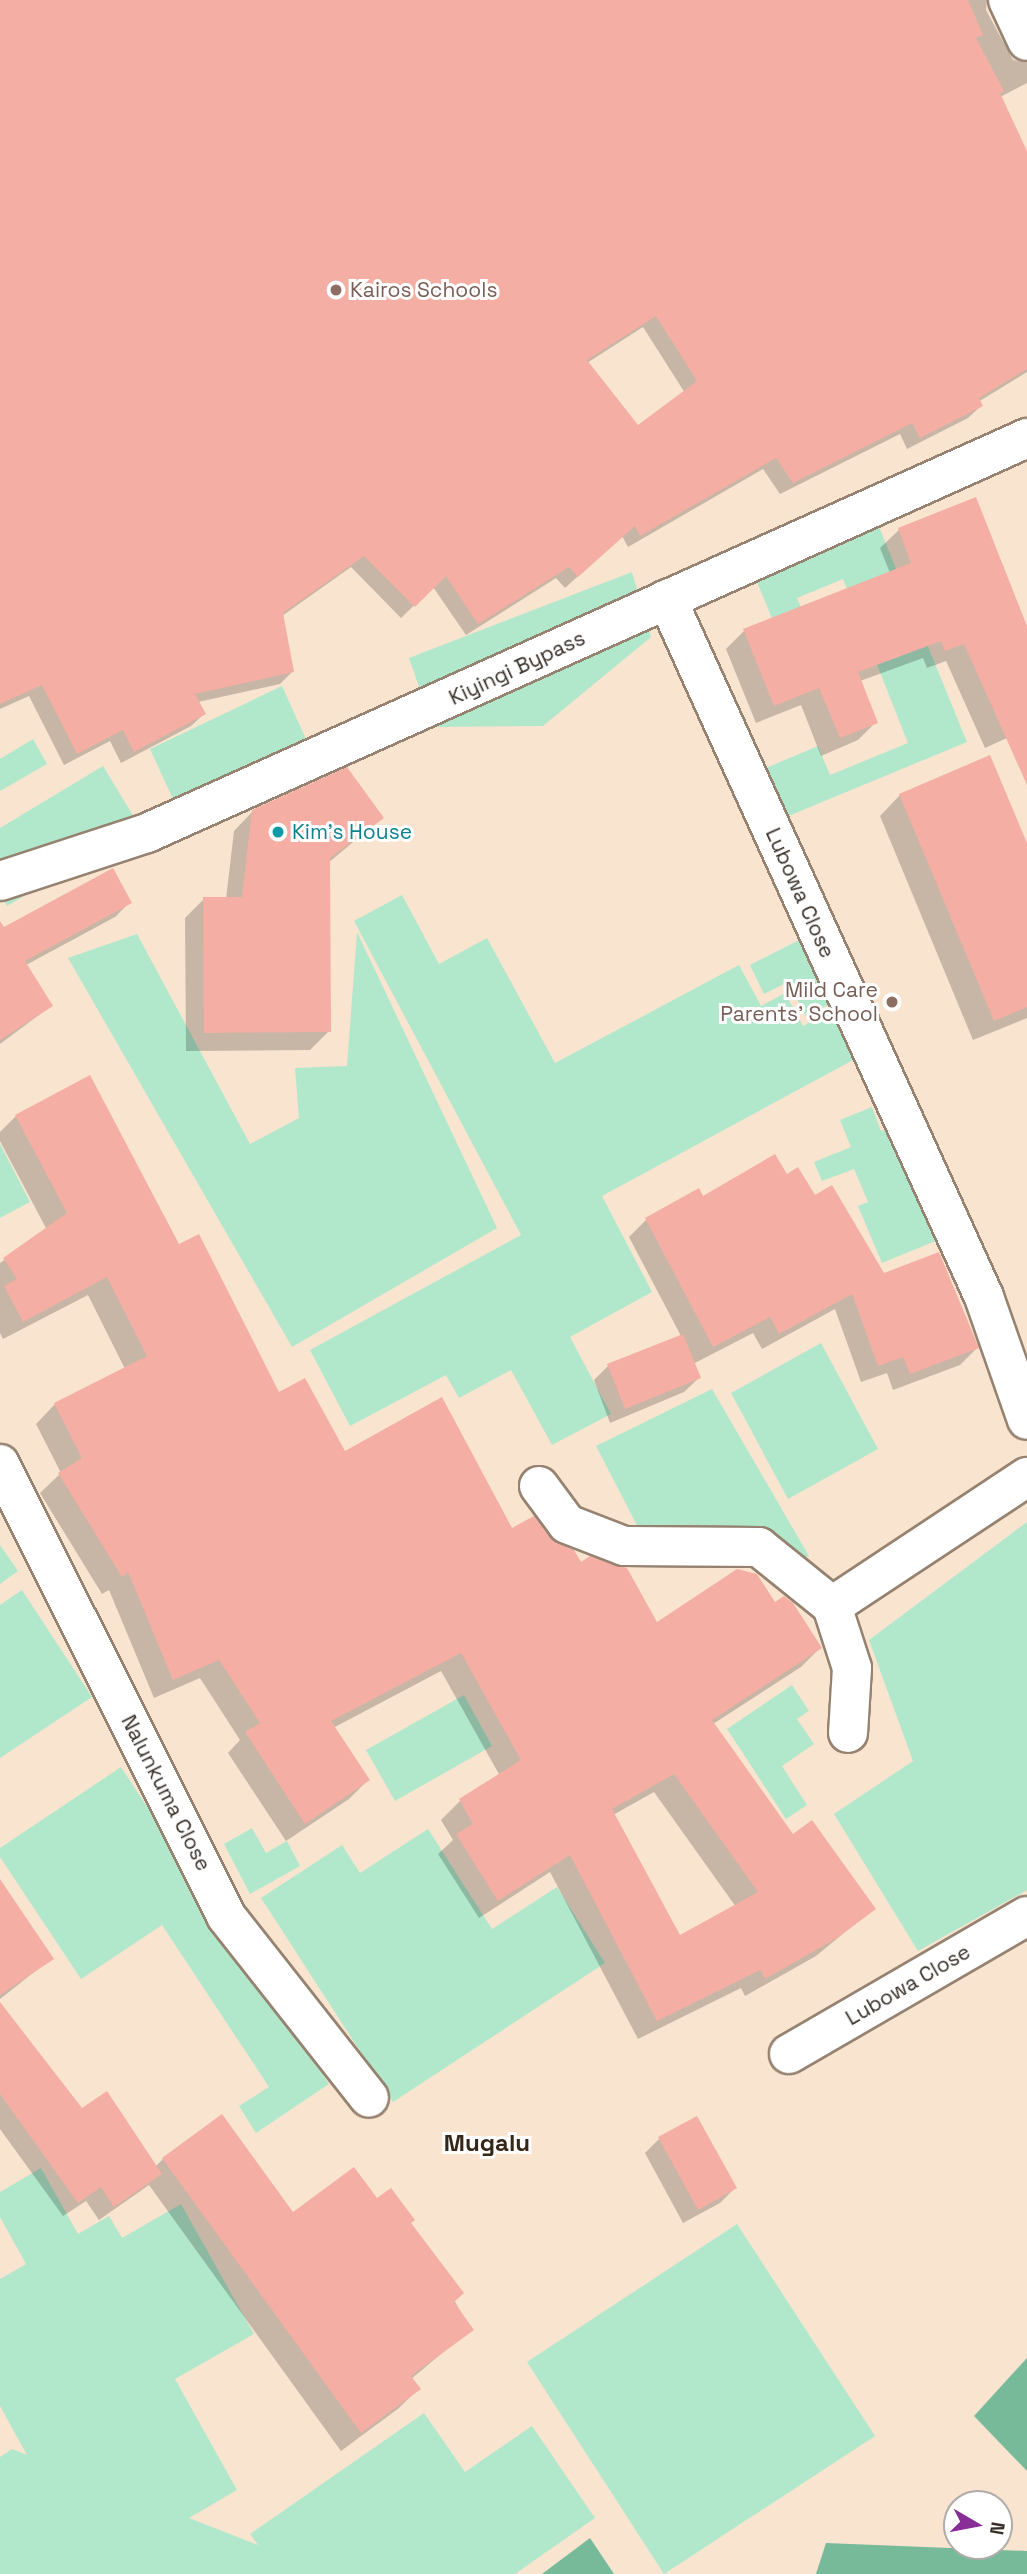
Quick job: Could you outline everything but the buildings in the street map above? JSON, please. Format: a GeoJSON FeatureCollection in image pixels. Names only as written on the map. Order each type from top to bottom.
{"type":"FeatureCollection","features":[{"type":"Feature","properties":{"kind":"street"},"geometry":{"type":"LineString","coordinates":[[1008,0],[1027,41]]}},
{"type":"Feature","properties":{"kind":"street","name":"Kiyingi Bypass"},"geometry":{"type":"LineString","coordinates":[[0,881],[147,833],[1027,438]]}},
{"type":"Feature","properties":{"kind":"street","name":"Lubowa Close"},"geometry":{"type":"LineString","coordinates":[[667,599],[984,1297],[1027,1420]]}},
{"type":"Feature","properties":{"kind":"street","name":"Nalunkuma Close"},"geometry":{"type":"LineString","coordinates":[[0,1464],[226,1916],[369,2098]]}},
{"type":"Feature","properties":{"kind":"street"},"geometry":{"type":"LineString","coordinates":[[832,1606],[1027,1477]]}},
{"type":"Feature","properties":{"kind":"street"},"geometry":{"type":"LineString","coordinates":[[539,1486],[567,1524],[624,1546],[759,1548],[832,1606],[852,1668],[848,1733]]}},
{"type":"Feature","properties":{"kind":"street","name":"Lubowa Close"},"geometry":{"type":"LineString","coordinates":[[789,2054],[1027,1916]]}},
{"type":"Feature","properties":{"kind":"green space"},"geometry":{"type":"Polygon","coordinates":[[[875,517],[967,742],[786,817],[766,768],[818,746],[830,775],[908,743],[843,579],[797,598],[808,624],[779,636],[751,567],[875,517]]]}},
{"type":"Feature","properties":{"kind":"green space"},"geometry":{"type":"Polygon","coordinates":[[[632,572],[651,637],[543,726],[433,727],[409,658],[632,572]]]}},
{"type":"Feature","properties":{"kind":"green space"},"geometry":{"type":"Polygon","coordinates":[[[282,686],[310,748],[178,810],[150,749],[282,686]]]}},
{"type":"Feature","properties":{"kind":"green space"},"geometry":{"type":"Polygon","coordinates":[[[33,739],[47,764],[0,791],[0,759],[33,739]]]}},
{"type":"Feature","properties":{"kind":"green space"},"geometry":{"type":"Polygon","coordinates":[[[103,766],[140,827],[7,906],[0,893],[0,828],[103,766]]]}},
{"type":"Feature","properties":{"kind":"green space"},"geometry":{"type":"Polygon","coordinates":[[[402,895],[439,964],[487,938],[555,1063],[739,965],[761,1006],[785,993],[803,1026],[830,1011],[855,1059],[602,1196],[652,1292],[570,1337],[611,1414],[552,1445],[511,1370],[459,1398],[446,1375],[350,1426],[310,1350],[521,1235],[354,921],[402,895]]]}},
{"type":"Feature","properties":{"kind":"green space"},"geometry":{"type":"Polygon","coordinates":[[[357,932],[497,1228],[292,1347],[68,958],[137,934],[250,1144],[299,1118],[295,1068],[347,1066],[357,932]]]}},
{"type":"Feature","properties":{"kind":"green space"},"geometry":{"type":"Polygon","coordinates":[[[803,938],[834,1002],[806,1016],[788,982],[764,994],[750,965],[803,938]]]}},
{"type":"Feature","properties":{"kind":"green space"},"geometry":{"type":"Polygon","coordinates":[[[872,1107],[881,1131],[892,1127],[938,1240],[882,1263],[858,1206],[868,1202],[854,1169],[822,1181],[814,1162],[851,1147],[840,1120],[872,1107]]]}},
{"type":"Feature","properties":{"kind":"green space"},"geometry":{"type":"Polygon","coordinates":[[[0,1144],[30,1202],[0,1218],[0,1144]]]}},
{"type":"Feature","properties":{"kind":"green space"},"geometry":{"type":"Polygon","coordinates":[[[821,1343],[878,1449],[788,1499],[731,1393],[821,1343]]]}},
{"type":"Feature","properties":{"kind":"green space"},"geometry":{"type":"Polygon","coordinates":[[[712,1389],[809,1556],[799,1562],[642,1535],[596,1446],[712,1389]]]}},
{"type":"Feature","properties":{"kind":"green space"},"geometry":{"type":"Polygon","coordinates":[[[1027,1522],[1027,1890],[918,1951],[834,1814],[913,1761],[869,1640],[1027,1522]]]}},
{"type":"Feature","properties":{"kind":"green space"},"geometry":{"type":"Polygon","coordinates":[[[0,1545],[18,1571],[0,1584],[0,1545]]]}},
{"type":"Feature","properties":{"kind":"green space"},"geometry":{"type":"Polygon","coordinates":[[[22,1590],[92,1697],[0,1758],[0,1605],[22,1590]]]}},
{"type":"Feature","properties":{"kind":"green space"},"geometry":{"type":"Polygon","coordinates":[[[792,1685],[809,1711],[797,1719],[814,1744],[782,1766],[807,1805],[786,1819],[727,1729],[792,1685]]]}},
{"type":"Feature","properties":{"kind":"green space"},"geometry":{"type":"Polygon","coordinates":[[[464,1695],[492,1746],[395,1801],[366,1750],[464,1695]]]}},
{"type":"Feature","properties":{"kind":"green space"},"geometry":{"type":"Polygon","coordinates":[[[121,1767],[329,2084],[256,2133],[239,2106],[269,2087],[162,1925],[81,1979],[0,1857],[0,1848],[121,1767]]]}},
{"type":"Feature","properties":{"kind":"green space"},"geometry":{"type":"Polygon","coordinates":[[[252,1828],[266,1853],[287,1841],[300,1866],[250,1894],[224,1844],[252,1828]]]}},
{"type":"Feature","properties":{"kind":"green space"},"geometry":{"type":"Polygon","coordinates":[[[428,1829],[492,1929],[557,1887],[605,1963],[393,2102],[261,1898],[342,1845],[360,1873],[428,1829]]]}},
{"type":"Feature","properties":{"kind":"green space"},"geometry":{"type":"Polygon","coordinates":[[[41,2168],[78,2234],[109,2216],[122,2238],[181,2204],[254,2334],[175,2379],[237,2490],[189,2518],[258,2545],[250,2534],[424,2413],[465,2472],[532,2426],[595,2518],[515,2574],[0,2574],[0,2457],[12,2449],[27,2455],[0,2406],[0,2279],[26,2264],[0,2217],[0,2192],[41,2168]]]}},
{"type":"Feature","properties":{"kind":"green space"},"geometry":{"type":"Polygon","coordinates":[[[737,2224],[875,2436],[664,2574],[527,2362],[737,2224]]]}},
{"type":"Feature","properties":{"kind":"green space"},"geometry":{"type":"Polygon","coordinates":[[[1027,2358],[1027,2471],[974,2416],[1027,2358]]]}},
{"type":"Feature","properties":{"kind":"green space"},"geometry":{"type":"Polygon","coordinates":[[[590,2538],[614,2574],[542,2574],[590,2538]]]}},
{"type":"Feature","properties":{"kind":"green space"},"geometry":{"type":"Polygon","coordinates":[[[826,2543],[943,2548],[943,2560],[1013,2560],[1013,2550],[1027,2551],[1027,2574],[816,2574],[826,2543]]]}},
{"type":"Feature","properties":{"kind":"place","name":"Kairos Schools"},"geometry":{"type":"Point","coordinates":[336,290]}},
{"type":"Feature","properties":{"kind":"place","name":"Kim's House"},"geometry":{"type":"Point","coordinates":[278,832]}},
{"type":"Feature","properties":{"kind":"place","name":"Mild Care Parents' School"},"geometry":{"type":"Point","coordinates":[892,1002]}},
{"type":"Feature","properties":{"kind":"district","name":"Mugalu"},"geometry":{"type":"Point","coordinates":[487,2143]}}]}
